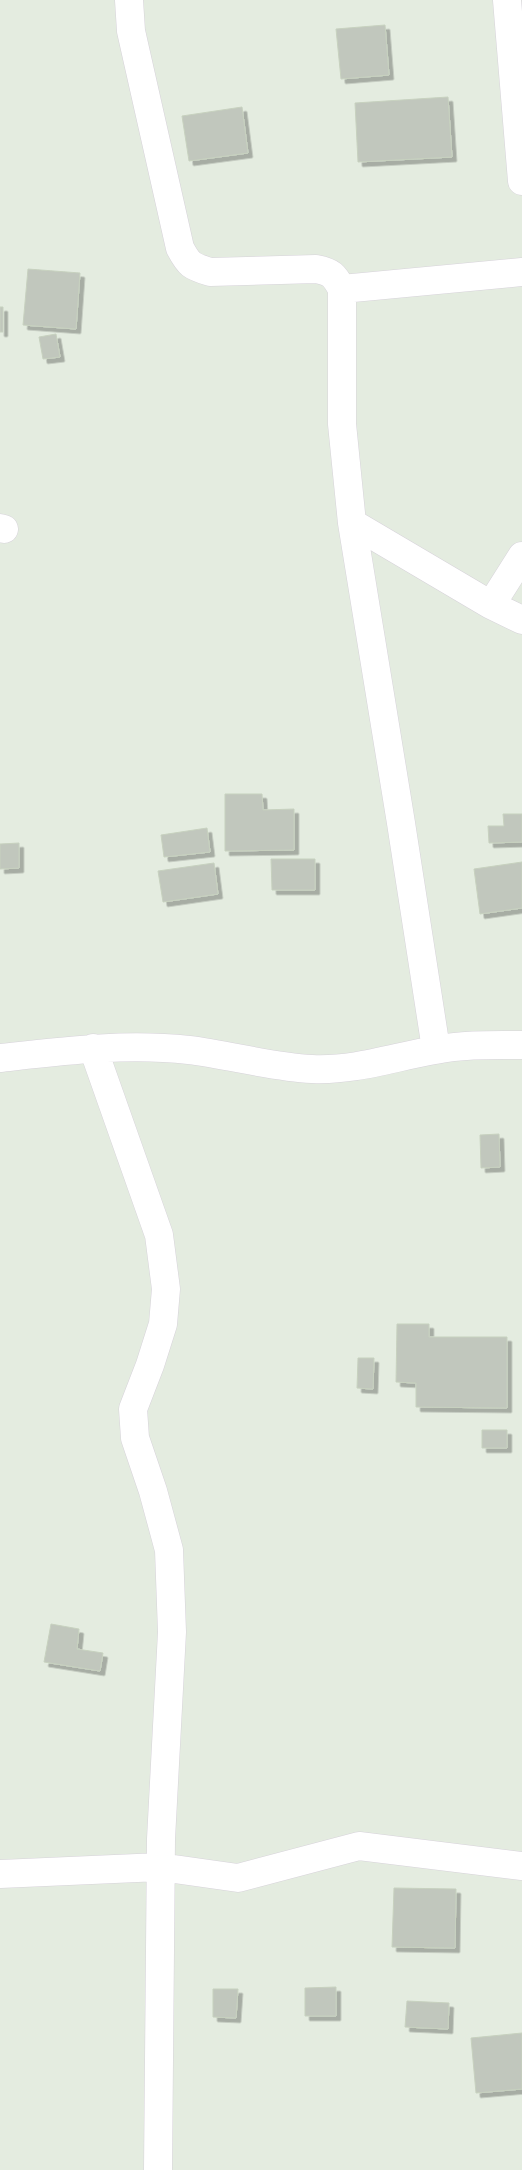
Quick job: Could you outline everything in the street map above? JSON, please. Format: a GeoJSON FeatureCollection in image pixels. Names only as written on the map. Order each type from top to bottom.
{"type":"FeatureCollection","features":[{"type":"Feature","properties":{"kind":"street"},"geometry":{"type":"LineString","coordinates":[[129,0],[131,31],[180,248],[188,263],[210,272],[316,269],[329,272],[335,277],[342,289],[342,424],[352,523],[402,823],[436,1050]]}},
{"type":"Feature","properties":{"kind":"street"},"geometry":{"type":"LineString","coordinates":[[507,0],[522,181]]}},
{"type":"Feature","properties":{"kind":"street"},"geometry":{"type":"LineString","coordinates":[[342,289],[522,272]]}},
{"type":"Feature","properties":{"kind":"street"},"geometry":{"type":"LineString","coordinates":[[352,523],[491,605],[522,620]]}},
{"type":"Feature","properties":{"kind":"street"},"geometry":{"type":"LineString","coordinates":[[491,605],[522,556]]}},
{"type":"Feature","properties":{"kind":"street"},"geometry":{"type":"LineString","coordinates":[[0,1058],[93,1048],[152,1047],[189,1050],[312,1069],[350,1067],[436,1050],[468,1046],[522,1046]]}},
{"type":"Feature","properties":{"kind":"street"},"geometry":{"type":"LineString","coordinates":[[93,1048],[159,1236],[166,1289],[163,1324],[133,1409],[135,1438],[170,1550],[172,1632],[160,1867],[158,2170]]}},
{"type":"Feature","properties":{"kind":"street"},"geometry":{"type":"LineString","coordinates":[[0,1874],[160,1867],[238,1878],[359,1846],[522,1866]]}},
{"type":"Feature","properties":{"kind":"building"},"geometry":{"type":"Polygon","coordinates":[[[385,25],[389,75],[341,79],[336,29],[385,25]]]}},
{"type":"Feature","properties":{"kind":"building"},"geometry":{"type":"Polygon","coordinates":[[[448,97],[452,157],[358,162],[355,103],[448,97]]]}},
{"type":"Feature","properties":{"kind":"building"},"geometry":{"type":"Polygon","coordinates":[[[242,107],[248,153],[189,161],[182,116],[242,107]]]}},
{"type":"Feature","properties":{"kind":"building"},"geometry":{"type":"Polygon","coordinates":[[[28,269],[80,273],[76,329],[23,325],[28,269]]]}},
{"type":"Feature","properties":{"kind":"building"},"geometry":{"type":"Polygon","coordinates":[[[0,307],[3,307],[3,332],[0,332],[0,307]]]}},
{"type":"Feature","properties":{"kind":"building"},"geometry":{"type":"Polygon","coordinates":[[[56,334],[60,357],[43,359],[39,337],[56,334]]]}},
{"type":"Feature","properties":{"kind":"building"},"geometry":{"type":"Polygon","coordinates":[[[225,794],[262,794],[263,810],[294,809],[294,850],[225,851],[225,794]]]}},
{"type":"Feature","properties":{"kind":"building"},"geometry":{"type":"Polygon","coordinates":[[[503,814],[522,814],[522,842],[489,843],[488,826],[504,826],[503,814]]]}},
{"type":"Feature","properties":{"kind":"building"},"geometry":{"type":"Polygon","coordinates":[[[207,828],[210,852],[164,857],[161,835],[207,828]]]}},
{"type":"Feature","properties":{"kind":"building"},"geometry":{"type":"Polygon","coordinates":[[[19,843],[19,868],[0,869],[0,844],[19,843]]]}},
{"type":"Feature","properties":{"kind":"building"},"geometry":{"type":"Polygon","coordinates":[[[271,859],[315,859],[315,890],[272,890],[271,859]]]}},
{"type":"Feature","properties":{"kind":"building"},"geometry":{"type":"Polygon","coordinates":[[[522,862],[522,908],[480,914],[474,869],[522,862]]]}},
{"type":"Feature","properties":{"kind":"building"},"geometry":{"type":"Polygon","coordinates":[[[214,863],[218,894],[163,902],[158,871],[214,863]]]}},
{"type":"Feature","properties":{"kind":"building"},"geometry":{"type":"Polygon","coordinates":[[[499,1134],[500,1167],[481,1168],[480,1135],[499,1134]]]}},
{"type":"Feature","properties":{"kind":"building"},"geometry":{"type":"Polygon","coordinates":[[[397,1324],[429,1324],[429,1337],[507,1337],[507,1408],[416,1407],[416,1383],[396,1382],[397,1324]]]}},
{"type":"Feature","properties":{"kind":"building"},"geometry":{"type":"Polygon","coordinates":[[[358,1358],[374,1358],[373,1389],[357,1388],[358,1358]]]}},
{"type":"Feature","properties":{"kind":"building"},"geometry":{"type":"Polygon","coordinates":[[[482,1430],[507,1430],[507,1448],[482,1448],[482,1430]]]}},
{"type":"Feature","properties":{"kind":"building"},"geometry":{"type":"Polygon","coordinates":[[[51,1624],[79,1629],[77,1649],[103,1653],[100,1671],[44,1662],[51,1624]]]}},
{"type":"Feature","properties":{"kind":"building"},"geometry":{"type":"Polygon","coordinates":[[[394,1888],[456,1889],[455,1948],[392,1947],[394,1888]]]}},
{"type":"Feature","properties":{"kind":"building"},"geometry":{"type":"Polygon","coordinates":[[[336,1987],[336,2016],[305,2016],[305,1988],[336,1987]]]}},
{"type":"Feature","properties":{"kind":"building"},"geometry":{"type":"Polygon","coordinates":[[[213,1989],[238,1989],[236,2018],[213,2017],[213,1989]]]}},
{"type":"Feature","properties":{"kind":"building"},"geometry":{"type":"Polygon","coordinates":[[[407,2001],[449,2003],[448,2029],[405,2027],[407,2001]]]}},
{"type":"Feature","properties":{"kind":"building"},"geometry":{"type":"Polygon","coordinates":[[[522,2033],[522,2089],[476,2093],[471,2038],[522,2033]]]}}]}
